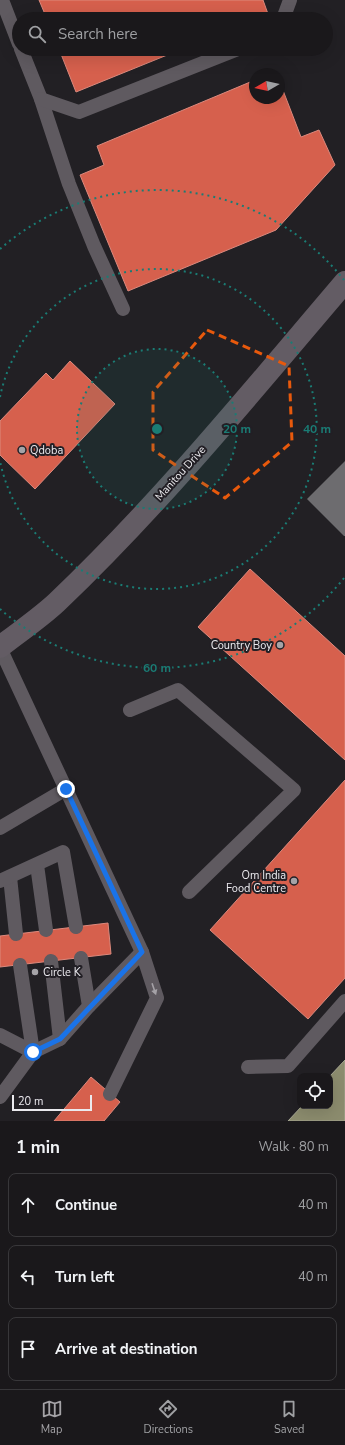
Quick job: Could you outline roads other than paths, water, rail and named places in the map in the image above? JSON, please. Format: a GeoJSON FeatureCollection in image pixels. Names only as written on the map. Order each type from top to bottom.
{"type":"FeatureCollection","features":[{"type":"Feature","properties":{"kind":"main road","name":"Manitou Drive"},"geometry":{"type":"LineString","coordinates":[[0,648],[56,603],[136,521],[204,447],[345,282]]}},
{"type":"Feature","properties":{"kind":"lane"},"geometry":{"type":"LineString","coordinates":[[2,0],[12,26]]}},
{"type":"Feature","properties":{"kind":"lane"},"geometry":{"type":"LineString","coordinates":[[286,12],[290,0]]}},
{"type":"Feature","properties":{"kind":"lane"},"geometry":{"type":"LineString","coordinates":[[24,56],[41,98],[69,184],[94,246],[123,309]]}},
{"type":"Feature","properties":{"kind":"lane"},"geometry":{"type":"LineString","coordinates":[[41,98],[80,112],[220,56]]}},
{"type":"Feature","properties":{"kind":"lane"},"geometry":{"type":"LineString","coordinates":[[0,648],[142,952],[157,998],[110,1094]]}},
{"type":"Feature","properties":{"kind":"lane"},"geometry":{"type":"LineString","coordinates":[[130,710],[178,690],[294,790],[189,892]]}},
{"type":"Feature","properties":{"kind":"lane"},"geometry":{"type":"LineString","coordinates":[[0,828],[66,789]]}},
{"type":"Feature","properties":{"kind":"lane"},"geometry":{"type":"LineString","coordinates":[[16,934],[5,879],[64,852],[76,927]]}},
{"type":"Feature","properties":{"kind":"lane"},"geometry":{"type":"LineString","coordinates":[[37,865],[46,930]]}},
{"type":"Feature","properties":{"kind":"lane"},"geometry":{"type":"LineString","coordinates":[[0,1097],[33,1052],[60,1039],[89,1006],[142,952]]}},
{"type":"Feature","properties":{"kind":"lane"},"geometry":{"type":"LineString","coordinates":[[82,958],[89,1006]]}},
{"type":"Feature","properties":{"kind":"lane"},"geometry":{"type":"LineString","coordinates":[[51,961],[60,1039]]}},
{"type":"Feature","properties":{"kind":"lane"},"geometry":{"type":"LineString","coordinates":[[20,965],[33,1052]]}},
{"type":"Feature","properties":{"kind":"lane"},"geometry":{"type":"LineString","coordinates":[[248,1067],[288,1066],[345,1001]]}},
{"type":"Feature","properties":{"kind":"lane"},"geometry":{"type":"LineString","coordinates":[[0,1035],[33,1052]]}},
{"type":"Feature","properties":{"kind":"place","name":"Qdoba"},"geometry":{"type":"Point","coordinates":[22,450]}},
{"type":"Feature","properties":{"kind":"place","name":"Country Boy"},"geometry":{"type":"Point","coordinates":[280,645]}},
{"type":"Feature","properties":{"kind":"place","name":"Om India Food Centre"},"geometry":{"type":"Point","coordinates":[294,881]}},
{"type":"Feature","properties":{"kind":"place","name":"Circle K"},"geometry":{"type":"Point","coordinates":[35,972]}}]}
